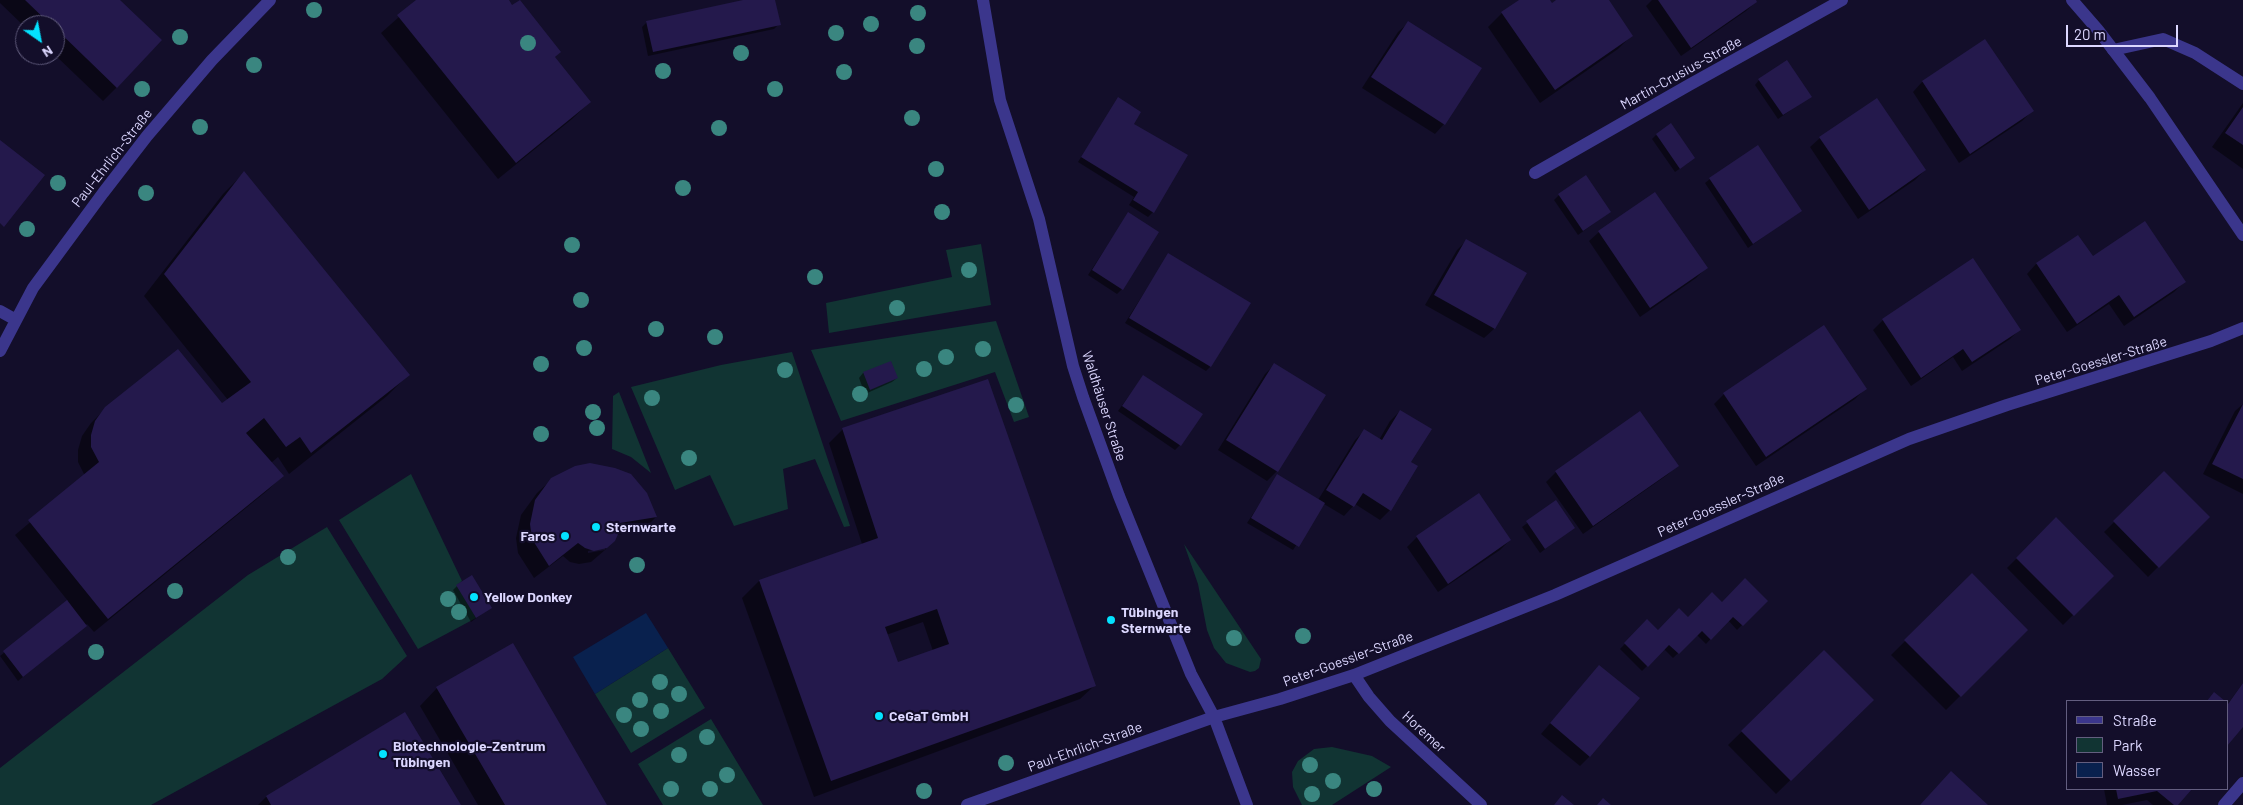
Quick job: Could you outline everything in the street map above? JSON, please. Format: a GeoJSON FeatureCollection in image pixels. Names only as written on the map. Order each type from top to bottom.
{"type":"FeatureCollection","features":[{"type":"Feature","properties":{"kind":"street","name":"Paul-Ehrlich-Straße"},"geometry":{"type":"LineString","coordinates":[[0,351],[38,282],[147,136],[212,60],[270,0]]}},
{"type":"Feature","properties":{"kind":"street","name":"Waldhäuser Straße"},"geometry":{"type":"LineString","coordinates":[[983,0],[1000,100],[1039,219],[1073,366],[1083,397],[1119,496],[1191,674],[1214,717],[1247,805]]}},
{"type":"Feature","properties":{"kind":"street","name":"Martin-Crusius-Straße"},"geometry":{"type":"LineString","coordinates":[[1536,173],[1688,85],[1842,0]]}},
{"type":"Feature","properties":{"kind":"street"},"geometry":{"type":"LineString","coordinates":[[2072,0],[2150,98],[2243,235]]}},
{"type":"Feature","properties":{"kind":"street"},"geometry":{"type":"LineString","coordinates":[[2113,50],[2163,40],[2195,53],[2243,84]]}},
{"type":"Feature","properties":{"kind":"street"},"geometry":{"type":"LineString","coordinates":[[0,311],[16,320]]}},
{"type":"Feature","properties":{"kind":"street","name":"Peter-Goessler-Straße"},"geometry":{"type":"LineString","coordinates":[[1214,717],[1280,699],[1354,675],[1555,595],[1909,439],[2211,341],[2243,328]]}},
{"type":"Feature","properties":{"kind":"street","name":"Horemer"},"geometry":{"type":"LineString","coordinates":[[1354,675],[1369,697],[1390,721],[1481,805]]}},
{"type":"Feature","properties":{"kind":"street","name":"Paul-Ehrlich-Straße"},"geometry":{"type":"LineString","coordinates":[[967,805],[1214,717]]}},
{"type":"Feature","properties":{"kind":"street"},"geometry":{"type":"LineString","coordinates":[[2224,805],[2243,783]]}},
{"type":"Feature","properties":{"kind":"green space"},"geometry":{"type":"Polygon","coordinates":[[[981,244],[991,305],[829,333],[826,303],[952,277],[946,250],[981,244]]]}},
{"type":"Feature","properties":{"kind":"green space"},"geometry":{"type":"Polygon","coordinates":[[[996,321],[1029,417],[1014,422],[995,372],[841,421],[811,350],[996,321]]]}},
{"type":"Feature","properties":{"kind":"green space"},"geometry":{"type":"Polygon","coordinates":[[[792,352],[850,526],[844,527],[815,459],[783,469],[788,509],[734,526],[710,475],[675,490],[631,387],[721,365],[792,352]]]}},
{"type":"Feature","properties":{"kind":"green space"},"geometry":{"type":"Polygon","coordinates":[[[619,392],[651,473],[631,457],[612,449],[613,396],[619,392]]]}},
{"type":"Feature","properties":{"kind":"green space"},"geometry":{"type":"Polygon","coordinates":[[[411,474],[462,581],[457,585],[476,618],[418,649],[339,520],[411,474]]]}},
{"type":"Feature","properties":{"kind":"green space"},"geometry":{"type":"Polygon","coordinates":[[[327,527],[407,656],[382,679],[151,805],[0,805],[0,768],[248,575],[327,527]]]}},
{"type":"Feature","properties":{"kind":"green space"},"geometry":{"type":"Polygon","coordinates":[[[1184,544],[1261,659],[1259,668],[1255,671],[1250,672],[1226,663],[1214,648],[1207,630],[1198,584],[1184,544]]]}},
{"type":"Feature","properties":{"kind":"green space"},"geometry":{"type":"Polygon","coordinates":[[[668,648],[705,708],[631,753],[595,694],[668,648]]]}},
{"type":"Feature","properties":{"kind":"green space"},"geometry":{"type":"Polygon","coordinates":[[[711,719],[763,805],[663,805],[638,764],[711,719]]]}},
{"type":"Feature","properties":{"kind":"green space"},"geometry":{"type":"Polygon","coordinates":[[[1332,747],[1372,756],[1391,767],[1332,805],[1302,805],[1293,787],[1292,772],[1298,761],[1314,749],[1332,747]]]}},
{"type":"Feature","properties":{"kind":"water"},"geometry":{"type":"Polygon","coordinates":[[[646,613],[668,648],[595,694],[573,657],[646,613]]]}},
{"type":"Feature","properties":{"kind":"building"},"geometry":{"type":"Polygon","coordinates":[[[25,0],[120,0],[162,40],[117,88],[65,38],[65,15],[41,15],[25,0]]]}},
{"type":"Feature","properties":{"kind":"building"},"geometry":{"type":"Polygon","coordinates":[[[416,0],[509,0],[512,5],[520,0],[561,52],[555,57],[591,102],[516,163],[397,15],[416,0]]]}},
{"type":"Feature","properties":{"kind":"building"},"geometry":{"type":"Polygon","coordinates":[[[743,0],[775,0],[781,25],[653,52],[646,21],[743,0]]]}},
{"type":"Feature","properties":{"kind":"building"},"geometry":{"type":"Polygon","coordinates":[[[1519,0],[1550,0],[1552,3],[1556,0],[1609,0],[1633,36],[1555,90],[1501,12],[1519,0]]]}},
{"type":"Feature","properties":{"kind":"building"},"geometry":{"type":"Polygon","coordinates":[[[1658,0],[1756,0],[1757,2],[1691,48],[1658,0]]]}},
{"type":"Feature","properties":{"kind":"building"},"geometry":{"type":"Polygon","coordinates":[[[1408,21],[1482,68],[1445,125],[1371,77],[1408,21]]]}},
{"type":"Feature","properties":{"kind":"building"},"geometry":{"type":"Polygon","coordinates":[[[1985,39],[2034,111],[1970,154],[1922,81],[1985,39]]]}},
{"type":"Feature","properties":{"kind":"building"},"geometry":{"type":"Polygon","coordinates":[[[1787,60],[1812,97],[1783,115],[1758,79],[1787,60]]]}},
{"type":"Feature","properties":{"kind":"building"},"geometry":{"type":"Polygon","coordinates":[[[1118,97],[1141,112],[1134,124],[1188,155],[1154,213],[1133,200],[1138,192],[1081,157],[1118,97]]]}},
{"type":"Feature","properties":{"kind":"building"},"geometry":{"type":"Polygon","coordinates":[[[1877,98],[1926,170],[1869,210],[1819,137],[1877,98]]]}},
{"type":"Feature","properties":{"kind":"building"},"geometry":{"type":"Polygon","coordinates":[[[2243,107],[2243,145],[2225,133],[2243,107]]]}},
{"type":"Feature","properties":{"kind":"building"},"geometry":{"type":"Polygon","coordinates":[[[1671,123],[1695,158],[1680,169],[1656,134],[1671,123]]]}},
{"type":"Feature","properties":{"kind":"building"},"geometry":{"type":"Polygon","coordinates":[[[0,140],[45,175],[4,227],[0,223],[0,140]]]}},
{"type":"Feature","properties":{"kind":"building"},"geometry":{"type":"Polygon","coordinates":[[[1758,145],[1802,211],[1753,244],[1709,178],[1758,145]]]}},
{"type":"Feature","properties":{"kind":"building"},"geometry":{"type":"Polygon","coordinates":[[[244,171],[410,375],[311,453],[300,437],[286,447],[264,418],[246,433],[284,476],[108,619],[28,520],[99,462],[91,447],[91,435],[95,421],[105,407],[178,349],[222,403],[251,382],[164,274],[244,171]]]}},
{"type":"Feature","properties":{"kind":"building"},"geometry":{"type":"Polygon","coordinates":[[[1586,175],[1611,212],[1583,231],[1558,194],[1586,175]]]}},
{"type":"Feature","properties":{"kind":"building"},"geometry":{"type":"Polygon","coordinates":[[[1655,192],[1708,268],[1650,308],[1598,231],[1655,192]]]}},
{"type":"Feature","properties":{"kind":"building"},"geometry":{"type":"Polygon","coordinates":[[[1128,212],[1159,232],[1123,290],[1092,270],[1128,212]]]}},
{"type":"Feature","properties":{"kind":"building"},"geometry":{"type":"Polygon","coordinates":[[[2145,221],[2186,282],[2134,317],[2119,295],[2077,324],[2036,263],[2078,235],[2093,256],[2145,221]]]}},
{"type":"Feature","properties":{"kind":"building"},"geometry":{"type":"Polygon","coordinates":[[[1466,239],[1527,273],[1495,329],[1434,295],[1466,239]]]}},
{"type":"Feature","properties":{"kind":"building"},"geometry":{"type":"Polygon","coordinates":[[[1168,253],[1251,303],[1211,367],[1129,318],[1168,253]]]}},
{"type":"Feature","properties":{"kind":"building"},"geometry":{"type":"Polygon","coordinates":[[[1973,258],[2021,330],[1972,362],[1963,349],[1921,378],[1882,319],[1973,258]]]}},
{"type":"Feature","properties":{"kind":"building"},"geometry":{"type":"Polygon","coordinates":[[[1824,325],[1867,389],[1766,457],[1723,393],[1824,325]]]}},
{"type":"Feature","properties":{"kind":"building"},"geometry":{"type":"Polygon","coordinates":[[[891,361],[898,378],[870,390],[863,372],[891,361]]]}},
{"type":"Feature","properties":{"kind":"building"},"geometry":{"type":"Polygon","coordinates":[[[1274,363],[1326,395],[1278,472],[1226,440],[1274,363]]]}},
{"type":"Feature","properties":{"kind":"building"},"geometry":{"type":"Polygon","coordinates":[[[1143,375],[1203,414],[1181,446],[1122,406],[1143,375]]]}},
{"type":"Feature","properties":{"kind":"building"},"geometry":{"type":"Polygon","coordinates":[[[988,379],[1096,686],[831,781],[759,580],[878,538],[842,428],[988,379]],[[937,609],[885,627],[898,662],[949,644],[937,609]]]}},
{"type":"Feature","properties":{"kind":"building"},"geometry":{"type":"Polygon","coordinates":[[[2243,404],[2243,479],[2212,464],[2243,404]]]}},
{"type":"Feature","properties":{"kind":"building"},"geometry":{"type":"Polygon","coordinates":[[[1400,410],[1432,429],[1411,462],[1418,466],[1391,511],[1363,493],[1354,507],[1326,490],[1364,429],[1382,440],[1400,410]]]}},
{"type":"Feature","properties":{"kind":"building"},"geometry":{"type":"Polygon","coordinates":[[[1640,411],[1679,466],[1593,526],[1555,471],[1640,411]]]}},
{"type":"Feature","properties":{"kind":"building"},"geometry":{"type":"Polygon","coordinates":[[[590,463],[615,468],[631,474],[647,493],[657,517],[620,523],[615,541],[607,548],[594,551],[578,543],[549,566],[532,539],[530,524],[535,500],[551,478],[575,466],[590,463]]]}},
{"type":"Feature","properties":{"kind":"building"},"geometry":{"type":"Polygon","coordinates":[[[2164,471],[2210,517],[2159,568],[2113,521],[2164,471]]]}},
{"type":"Feature","properties":{"kind":"building"},"geometry":{"type":"Polygon","coordinates":[[[1277,474],[1325,503],[1299,547],[1251,518],[1277,474]]]}},
{"type":"Feature","properties":{"kind":"building"},"geometry":{"type":"Polygon","coordinates":[[[1479,493],[1511,540],[1448,584],[1416,536],[1479,493]]]}},
{"type":"Feature","properties":{"kind":"building"},"geometry":{"type":"Polygon","coordinates":[[[1556,500],[1575,528],[1545,549],[1526,521],[1556,500]]]}},
{"type":"Feature","properties":{"kind":"building"},"geometry":{"type":"Polygon","coordinates":[[[2056,517],[2114,576],[2074,616],[2016,558],[2056,517]]]}},
{"type":"Feature","properties":{"kind":"building"},"geometry":{"type":"Polygon","coordinates":[[[1972,573],[2028,630],[1961,697],[1904,640],[1972,573]]]}},
{"type":"Feature","properties":{"kind":"building","name":"Yellow Donkey"},"geometry":{"type":"Polygon","coordinates":[[[472,575],[492,608],[476,618],[456,585],[472,575]]]}},
{"type":"Feature","properties":{"kind":"building"},"geometry":{"type":"Polygon","coordinates":[[[1745,578],[1768,601],[1743,626],[1733,617],[1711,640],[1702,631],[1679,654],[1669,645],[1648,667],[1624,643],[1647,619],[1658,630],[1679,608],[1688,617],[1712,592],[1722,602],[1745,578]]]}},
{"type":"Feature","properties":{"kind":"building"},"geometry":{"type":"Polygon","coordinates":[[[67,600],[87,626],[23,677],[3,651],[67,600]]]}},
{"type":"Feature","properties":{"kind":"building"},"geometry":{"type":"Polygon","coordinates":[[[513,643],[607,805],[505,805],[436,687],[513,643]]]}},
{"type":"Feature","properties":{"kind":"building"},"geometry":{"type":"Polygon","coordinates":[[[1824,650],[1874,700],[1791,781],[1741,731],[1824,650]]]}},
{"type":"Feature","properties":{"kind":"building"},"geometry":{"type":"Polygon","coordinates":[[[1599,665],[1640,698],[1590,757],[1550,723],[1599,665]]]}},
{"type":"Feature","properties":{"kind":"building"},"geometry":{"type":"Polygon","coordinates":[[[2243,683],[2243,727],[2228,745],[2228,704],[2243,683]]]}},
{"type":"Feature","properties":{"kind":"building"},"geometry":{"type":"Polygon","coordinates":[[[2214,692],[2224,700],[2208,700],[2214,692]]]}},
{"type":"Feature","properties":{"kind":"building","name":"Biotechnologie-Zentrum Tübingen"},"geometry":{"type":"Polygon","coordinates":[[[405,712],[461,805],[271,805],[266,796],[405,712]]]}},
{"type":"Feature","properties":{"kind":"building"},"geometry":{"type":"Polygon","coordinates":[[[1951,771],[1988,805],[1920,805],[1951,771]]]}},
{"type":"Feature","properties":{"kind":"building"},"geometry":{"type":"Polygon","coordinates":[[[2116,790],[2191,790],[2178,805],[2174,805],[2157,791],[2118,799],[2116,790]]]}},
{"type":"Feature","properties":{"kind":"building"},"geometry":{"type":"Polygon","coordinates":[[[1562,795],[1574,805],[1554,805],[1562,795]]]}},
{"type":"Feature","properties":{"kind":"building"},"geometry":{"type":"Polygon","coordinates":[[[1603,798],[1611,805],[1597,805],[1603,798]]]}},
{"type":"Feature","properties":{"kind":"place","name":"Sternwarte"},"geometry":{"type":"Point","coordinates":[596,527]}},
{"type":"Feature","properties":{"kind":"place","name":"Faros"},"geometry":{"type":"Point","coordinates":[565,536]}},
{"type":"Feature","properties":{"kind":"place","name":"Yellow Donkey"},"geometry":{"type":"Point","coordinates":[474,597]}},
{"type":"Feature","properties":{"kind":"place","name":"Tübingen Sternwarte"},"geometry":{"type":"Point","coordinates":[1111,620]}},
{"type":"Feature","properties":{"kind":"place","name":"CeGaT GmbH"},"geometry":{"type":"Point","coordinates":[879,716]}},
{"type":"Feature","properties":{"kind":"place","name":"Biotechnologie-Zentrum Tübingen"},"geometry":{"type":"Point","coordinates":[383,754]}}]}
